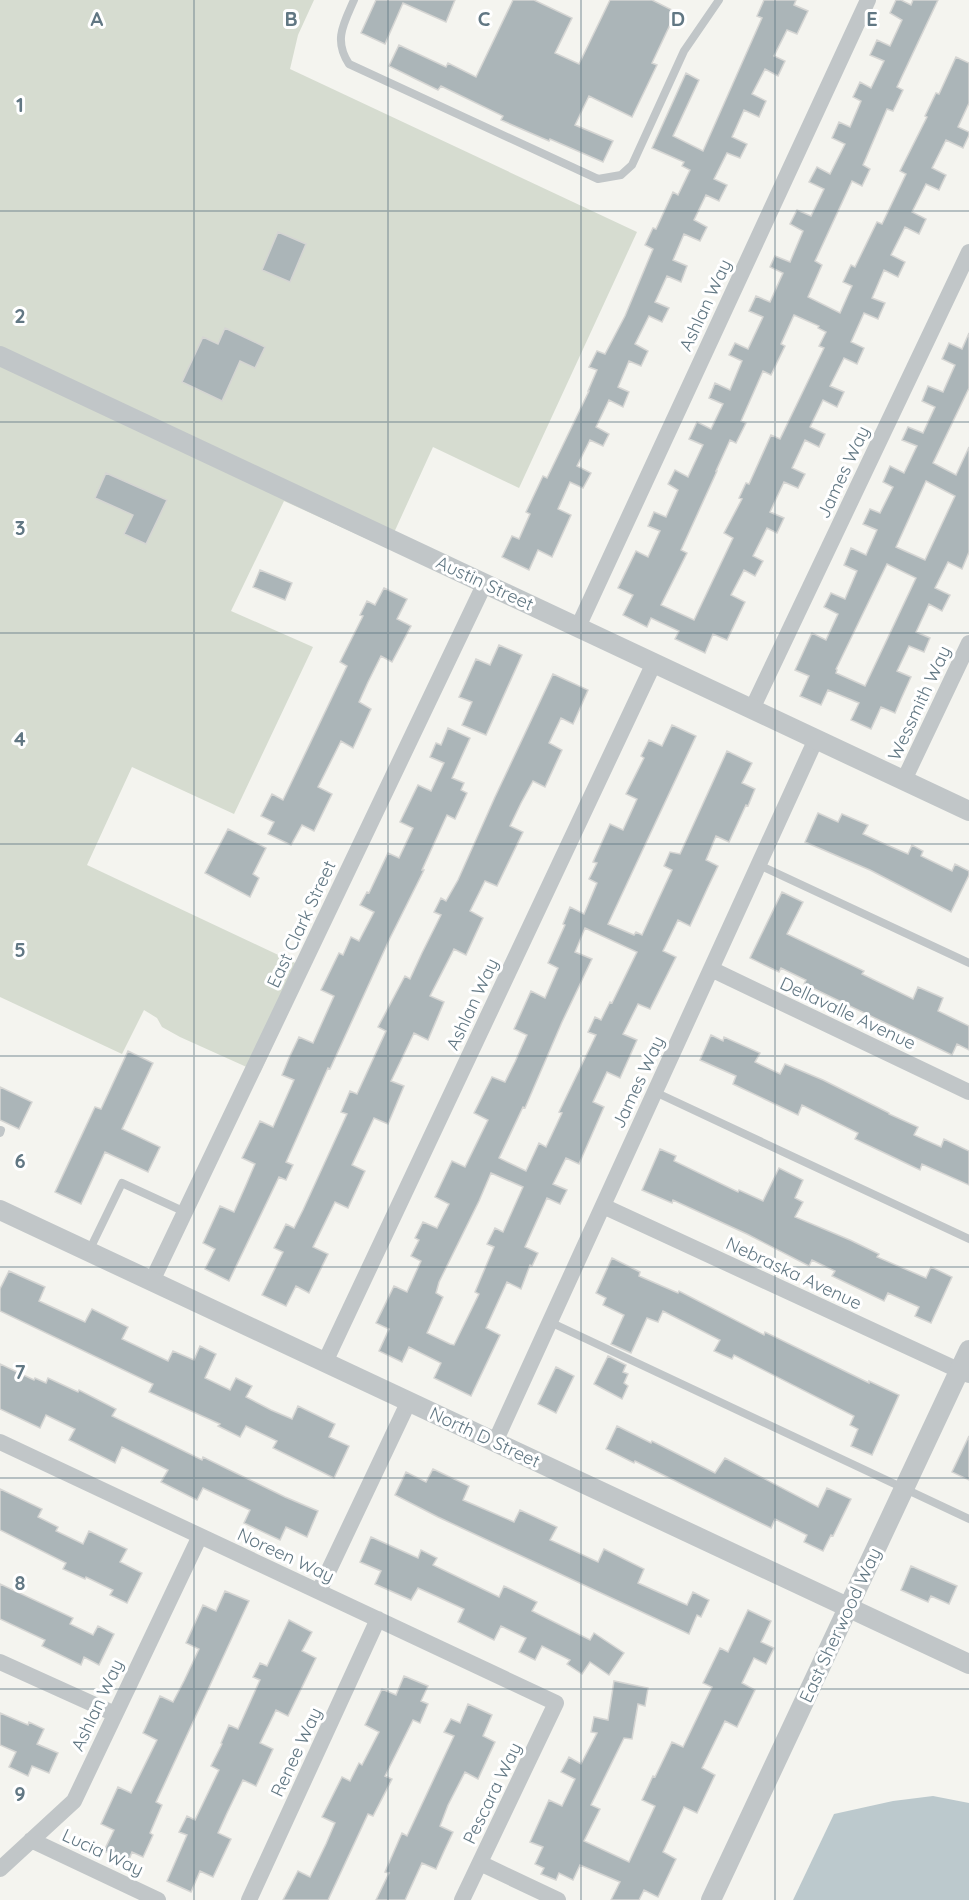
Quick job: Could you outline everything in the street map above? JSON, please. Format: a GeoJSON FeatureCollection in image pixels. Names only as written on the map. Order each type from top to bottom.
{"type":"FeatureCollection","features":[{"type":"Feature","properties":{"kind":"street","name":"Ashlan Way"},"geometry":{"type":"LineString","coordinates":[[578,627],[868,0]]}},
{"type":"Feature","properties":{"kind":"street","name":"James Way"},"geometry":{"type":"LineString","coordinates":[[752,709],[969,252]]}},
{"type":"Feature","properties":{"kind":"street","name":"Austin Street"},"geometry":{"type":"LineString","coordinates":[[0,356],[969,811]]}},
{"type":"Feature","properties":{"kind":"street","name":"East Clark Street"},"geometry":{"type":"LineString","coordinates":[[152,1281],[484,584]]}},
{"type":"Feature","properties":{"kind":"street","name":"Wessmith Way"},"geometry":{"type":"LineString","coordinates":[[904,780],[969,643]]}},
{"type":"Feature","properties":{"kind":"street","name":"Ashlan Way"},"geometry":{"type":"LineString","coordinates":[[325,1362],[654,663]]}},
{"type":"Feature","properties":{"kind":"street","name":"James Way"},"geometry":{"type":"LineString","coordinates":[[495,1442],[816,739]]}},
{"type":"Feature","properties":{"kind":"street","name":"Dellavalle Avenue"},"geometry":{"type":"LineString","coordinates":[[711,969],[969,1092]]}},
{"type":"Feature","properties":{"kind":"street","name":"Nebraska Avenue"},"geometry":{"type":"LineString","coordinates":[[603,1206],[964,1373]]}},
{"type":"Feature","properties":{"kind":"street","name":"North D Street"},"geometry":{"type":"LineString","coordinates":[[0,1210],[969,1664]]}},
{"type":"Feature","properties":{"kind":"street","name":"East Sherwood Way"},"geometry":{"type":"LineString","coordinates":[[711,1900],[904,1488],[964,1373],[969,1350]]}},
{"type":"Feature","properties":{"kind":"street"},"geometry":{"type":"LineString","coordinates":[[318,1591],[410,1401]]}},
{"type":"Feature","properties":{"kind":"street","name":"Noreen Way"},"geometry":{"type":"LineString","coordinates":[[0,1442],[556,1703]]}},
{"type":"Feature","properties":{"kind":"street","name":"Ashlan Way"},"geometry":{"type":"LineString","coordinates":[[0,1869],[74,1801],[200,1536]]}},
{"type":"Feature","properties":{"kind":"street","name":"Renee Way"},"geometry":{"type":"LineString","coordinates":[[249,1900],[378,1619]]}},
{"type":"Feature","properties":{"kind":"street"},"geometry":{"type":"LineString","coordinates":[[0,1662],[115,1714]]}},
{"type":"Feature","properties":{"kind":"street","name":"Pescara Way"},"geometry":{"type":"LineString","coordinates":[[462,1900],[556,1703]]}},
{"type":"Feature","properties":{"kind":"street","name":"Lucia Way"},"geometry":{"type":"LineString","coordinates":[[31,1840],[158,1900]]}},
{"type":"Feature","properties":{"kind":"street"},"geometry":{"type":"LineString","coordinates":[[480,1863],[558,1900]]}},
{"type":"Feature","properties":{"kind":"lane"},"geometry":{"type":"LineString","coordinates":[[354,0],[340,33],[344,57],[349,64],[598,179],[621,175],[632,165],[684,51],[716,1]]}},
{"type":"Feature","properties":{"kind":"lane"},"geometry":{"type":"LineString","coordinates":[[759,865],[969,963]]}},
{"type":"Feature","properties":{"kind":"lane"},"geometry":{"type":"LineString","coordinates":[[655,1092],[969,1239]]}},
{"type":"Feature","properties":{"kind":"lane"},"geometry":{"type":"LineString","coordinates":[[88,1251],[122,1183],[185,1212]]}},
{"type":"Feature","properties":{"kind":"lane"},"geometry":{"type":"LineString","coordinates":[[550,1322],[969,1519]]}},
{"type":"Feature","properties":{"kind":"shaded area"},"geometry":{"type":"Polygon","coordinates":[[[0,0],[314,0],[298,35],[290,69],[637,232],[519,488],[433,447],[387,548],[284,501],[231,611],[313,647],[234,814],[132,767],[87,865],[308,969],[260,1073],[180,1037],[162,1027],[157,1018],[144,1010],[122,1054],[0,997],[0,0]]]}},
{"type":"Feature","properties":{"kind":"shaded area"},"geometry":{"type":"Polygon","coordinates":[[[933,1796],[969,1803],[969,1900],[793,1900],[834,1814],[893,1801],[933,1796]]]}},
{"type":"Feature","properties":{"kind":"building"},"geometry":{"type":"Polygon","coordinates":[[[376,0],[455,0],[446,22],[403,3],[385,44],[361,33],[376,0]]]}},
{"type":"Feature","properties":{"kind":"building"},"geometry":{"type":"Polygon","coordinates":[[[513,0],[534,0],[572,18],[555,53],[579,64],[610,0],[652,0],[676,12],[652,63],[657,65],[632,117],[589,96],[575,125],[613,141],[603,162],[501,120],[503,116],[441,86],[438,90],[389,66],[399,45],[446,67],[448,63],[476,77],[513,0]]]}},
{"type":"Feature","properties":{"kind":"building"},"geometry":{"type":"Polygon","coordinates":[[[764,0],[796,0],[794,5],[808,11],[797,34],[787,30],[774,56],[785,61],[778,76],[765,69],[752,94],[766,101],[759,117],[744,110],[732,137],[747,144],[740,158],[727,153],[714,179],[727,185],[719,201],[706,195],[694,220],[707,227],[700,241],[684,234],[673,260],[687,266],[681,282],[667,276],[655,302],[669,308],[662,322],[649,316],[635,344],[648,351],[641,366],[629,361],[618,387],[629,392],[623,407],[609,400],[596,427],[609,434],[603,446],[590,440],[577,466],[591,473],[583,488],[570,482],[558,509],[571,515],[552,557],[538,550],[529,570],[502,557],[512,536],[519,539],[530,514],[526,512],[543,476],[547,478],[589,391],[597,370],[589,367],[597,351],[605,354],[625,316],[653,249],[645,245],[653,228],[656,229],[673,192],[678,195],[690,170],[682,166],[684,162],[652,148],[686,73],[699,80],[673,136],[703,151],[762,18],[757,16],[764,0]]]}},
{"type":"Feature","properties":{"kind":"building"},"geometry":{"type":"Polygon","coordinates":[[[896,0],[911,5],[913,0],[938,0],[897,87],[903,90],[893,111],[887,109],[863,165],[870,169],[862,186],[852,181],[815,261],[822,265],[808,297],[840,313],[852,286],[843,282],[851,265],[855,267],[877,222],[882,224],[906,174],[900,171],[927,117],[925,116],[936,93],[939,94],[956,57],[969,63],[969,103],[958,127],[969,132],[969,135],[963,148],[946,140],[932,168],[946,175],[939,190],[926,184],[912,212],[926,219],[919,234],[905,227],[891,255],[905,262],[898,277],[884,270],[872,298],[885,303],[878,319],[864,313],[851,342],[864,348],[857,364],[844,358],[830,386],[844,392],[837,407],[823,400],[810,427],[825,434],[819,447],[805,440],[792,468],[805,474],[798,488],[784,482],[770,512],[784,518],[777,533],[767,528],[753,556],[763,561],[755,576],[744,570],[731,595],[745,602],[727,640],[713,634],[705,653],[675,639],[679,631],[651,618],[647,627],[623,615],[633,595],[618,588],[636,551],[648,557],[660,531],[648,526],[654,512],[666,517],[678,490],[668,484],[675,470],[688,477],[703,445],[689,439],[697,422],[711,429],[723,404],[709,398],[715,383],[730,390],[742,361],[729,355],[735,343],[748,349],[763,317],[749,311],[756,296],[770,302],[783,273],[770,267],[775,256],[790,262],[803,231],[790,224],[797,210],[811,216],[824,189],[809,182],[817,167],[830,174],[845,144],[832,138],[839,122],[850,127],[861,101],[853,97],[860,82],[871,88],[884,61],[870,55],[877,40],[890,46],[902,20],[890,13],[896,0]],[[794,315],[781,344],[785,346],[771,375],[763,371],[741,421],[746,423],[736,443],[730,440],[681,550],[687,553],[661,605],[694,620],[733,538],[724,533],[742,499],[739,498],[746,483],[749,484],[771,435],[780,439],[824,348],[819,346],[826,332],[818,328],[819,326],[794,315]]]}},
{"type":"Feature","properties":{"kind":"building"},"geometry":{"type":"Polygon","coordinates":[[[278,232],[306,244],[290,282],[262,270],[278,232]]]}},
{"type":"Feature","properties":{"kind":"building"},"geometry":{"type":"Polygon","coordinates":[[[225,328],[265,347],[255,368],[240,361],[222,401],[182,382],[203,337],[218,344],[225,328]]]}},
{"type":"Feature","properties":{"kind":"building"},"geometry":{"type":"Polygon","coordinates":[[[969,333],[969,388],[933,463],[956,475],[969,447],[969,552],[962,569],[948,562],[935,588],[950,595],[942,611],[929,604],[916,632],[930,638],[924,652],[909,646],[897,671],[911,677],[895,713],[881,707],[871,729],[851,720],[859,703],[828,690],[821,705],[800,696],[809,676],[795,670],[812,633],[826,640],[838,614],[824,607],[831,593],[845,599],[857,571],[844,565],[851,548],[866,555],[877,530],[863,524],[870,509],[880,513],[893,487],[883,482],[890,466],[904,473],[917,446],[902,440],[908,427],[923,433],[935,407],[922,401],[928,386],[943,392],[955,365],[942,359],[949,343],[962,349],[969,333]],[[926,481],[896,547],[925,560],[955,496],[926,481]],[[887,564],[836,669],[836,673],[865,686],[916,578],[887,564]]]}},
{"type":"Feature","properties":{"kind":"building"},"geometry":{"type":"Polygon","coordinates":[[[106,473],[167,500],[146,544],[124,534],[133,515],[95,498],[106,473]]]}},
{"type":"Feature","properties":{"kind":"building"},"geometry":{"type":"Polygon","coordinates":[[[260,570],[292,583],[285,600],[253,587],[260,570]]]}},
{"type":"Feature","properties":{"kind":"building"},"geometry":{"type":"Polygon","coordinates":[[[384,588],[407,599],[397,619],[411,626],[392,662],[381,656],[359,702],[371,709],[353,748],[341,741],[318,787],[332,794],[314,831],[302,825],[291,845],[268,834],[274,822],[261,816],[272,794],[283,800],[347,666],[340,662],[363,616],[360,615],[367,601],[375,605],[384,588]]]}},
{"type":"Feature","properties":{"kind":"building"},"geometry":{"type":"Polygon","coordinates":[[[499,645],[522,655],[486,735],[462,725],[472,702],[459,697],[476,659],[490,665],[499,645]]]}},
{"type":"Feature","properties":{"kind":"building"},"geometry":{"type":"Polygon","coordinates":[[[553,674],[588,690],[573,724],[561,718],[549,743],[562,750],[545,787],[533,781],[510,826],[523,832],[497,886],[485,881],[470,911],[483,918],[466,955],[454,949],[430,996],[444,1002],[428,1040],[414,1033],[391,1081],[404,1086],[388,1124],[374,1118],[352,1165],[365,1171],[348,1208],[335,1202],[313,1247],[328,1254],[309,1293],[296,1286],[286,1306],[262,1295],[283,1252],[274,1248],[286,1224],[294,1228],[303,1210],[347,1114],[341,1112],[350,1091],[357,1094],[386,1031],[378,1027],[405,976],[410,979],[441,915],[434,912],[441,898],[446,901],[458,880],[553,674]]]}},
{"type":"Feature","properties":{"kind":"building"},"geometry":{"type":"Polygon","coordinates":[[[672,725],[696,736],[608,924],[634,935],[636,932],[642,935],[672,870],[664,866],[670,852],[680,854],[727,751],[752,763],[742,783],[755,789],[729,842],[716,836],[706,860],[718,866],[690,926],[678,920],[663,951],[676,957],[650,1009],[638,1004],[623,1034],[637,1040],[620,1078],[607,1072],[593,1102],[604,1107],[579,1164],[566,1158],[553,1184],[567,1190],[560,1204],[547,1198],[525,1247],[538,1253],[532,1266],[530,1265],[521,1289],[507,1282],[486,1328],[500,1335],[471,1396],[434,1378],[441,1363],[409,1347],[402,1362],[379,1351],[389,1329],[376,1323],[394,1286],[407,1292],[421,1261],[411,1256],[419,1240],[415,1238],[423,1222],[437,1228],[449,1204],[435,1197],[452,1161],[465,1167],[488,1120],[474,1113],[492,1077],[505,1082],[515,1062],[527,1035],[514,1029],[531,991],[545,998],[558,968],[548,963],[565,925],[563,924],[570,907],[584,914],[597,883],[589,879],[597,863],[593,862],[610,824],[623,830],[637,799],[626,794],[644,758],[641,756],[649,740],[662,746],[672,725]],[[585,928],[575,952],[592,959],[525,1108],[523,1107],[499,1158],[526,1171],[539,1143],[546,1147],[562,1113],[559,1112],[596,1035],[588,1032],[595,1017],[601,1020],[610,1002],[612,1003],[637,952],[585,928]],[[491,1173],[439,1282],[436,1293],[443,1297],[427,1333],[454,1345],[479,1294],[475,1292],[494,1247],[487,1244],[495,1228],[503,1232],[523,1187],[491,1173]]]}},
{"type":"Feature","properties":{"kind":"building"},"geometry":{"type":"Polygon","coordinates":[[[448,728],[470,738],[452,778],[464,783],[461,790],[467,793],[455,819],[447,815],[422,870],[424,870],[330,1069],[328,1068],[286,1162],[293,1165],[286,1180],[279,1177],[229,1281],[205,1269],[215,1249],[203,1243],[220,1206],[234,1212],[255,1164],[242,1158],[260,1121],[273,1127],[294,1080],[282,1075],[289,1058],[299,1037],[313,1043],[334,996],[321,990],[339,953],[343,955],[351,937],[359,941],[374,912],[360,905],[367,892],[369,893],[388,853],[399,858],[413,828],[400,822],[418,785],[431,791],[444,763],[430,757],[436,743],[441,745],[448,728]]]}},
{"type":"Feature","properties":{"kind":"building"},"geometry":{"type":"Polygon","coordinates":[[[818,813],[838,822],[842,814],[868,825],[863,834],[887,845],[908,854],[912,845],[923,851],[921,856],[952,871],[955,864],[969,871],[951,912],[870,870],[805,842],[818,813]]]}},
{"type":"Feature","properties":{"kind":"building"},"geometry":{"type":"Polygon","coordinates":[[[228,829],[266,848],[253,874],[259,878],[250,897],[205,873],[228,829]]]}},
{"type":"Feature","properties":{"kind":"building"},"geometry":{"type":"Polygon","coordinates":[[[782,892],[803,902],[787,934],[864,971],[862,974],[913,999],[918,987],[943,998],[938,1011],[969,1026],[969,1050],[957,1044],[952,1055],[804,984],[806,980],[781,968],[779,972],[750,958],[782,892]]]}},
{"type":"Feature","properties":{"kind":"building"},"geometry":{"type":"Polygon","coordinates":[[[711,1035],[723,1041],[724,1037],[760,1053],[755,1062],[780,1074],[785,1064],[823,1080],[918,1127],[914,1135],[941,1147],[944,1139],[969,1151],[969,1185],[922,1164],[920,1170],[855,1139],[858,1133],[802,1105],[798,1115],[733,1084],[736,1076],[700,1060],[711,1035]]]}},
{"type":"Feature","properties":{"kind":"building"},"geometry":{"type":"Polygon","coordinates":[[[128,1051],[153,1063],[122,1129],[160,1147],[148,1172],[105,1152],[81,1204],[55,1192],[95,1107],[101,1109],[128,1051]]]}},
{"type":"Feature","properties":{"kind":"building"},"geometry":{"type":"Polygon","coordinates":[[[0,1087],[32,1102],[19,1129],[0,1120],[0,1087]]]}},
{"type":"Feature","properties":{"kind":"building"},"geometry":{"type":"Polygon","coordinates":[[[660,1149],[676,1156],[674,1161],[738,1192],[739,1190],[763,1201],[779,1168],[803,1180],[795,1198],[803,1202],[795,1217],[850,1240],[879,1254],[877,1257],[926,1278],[931,1267],[952,1277],[931,1323],[915,1316],[919,1307],[888,1293],[884,1301],[832,1276],[835,1271],[812,1260],[809,1266],[673,1200],[672,1203],[642,1190],[660,1149]]]}},
{"type":"Feature","properties":{"kind":"building"},"geometry":{"type":"Polygon","coordinates":[[[612,1258],[640,1272],[639,1276],[678,1293],[679,1291],[764,1335],[765,1332],[869,1383],[869,1381],[899,1395],[872,1455],[851,1446],[858,1429],[850,1425],[854,1416],[734,1355],[732,1359],[714,1351],[720,1340],[663,1311],[658,1322],[647,1318],[631,1353],[611,1344],[624,1315],[603,1305],[606,1298],[596,1293],[612,1258]]]}},
{"type":"Feature","properties":{"kind":"building"},"geometry":{"type":"Polygon","coordinates":[[[9,1271],[45,1287],[39,1301],[85,1322],[92,1309],[128,1327],[122,1339],[168,1361],[173,1351],[194,1360],[200,1346],[216,1354],[205,1378],[230,1390],[236,1378],[252,1386],[246,1397],[271,1410],[292,1419],[298,1406],[335,1424],[329,1437],[349,1446],[334,1478],[273,1448],[277,1441],[246,1426],[240,1437],[218,1426],[220,1424],[149,1392],[153,1384],[0,1311],[0,1289],[9,1271]]]}},
{"type":"Feature","properties":{"kind":"building"},"geometry":{"type":"Polygon","coordinates":[[[608,1356],[626,1365],[623,1372],[628,1374],[624,1383],[628,1386],[622,1399],[594,1384],[608,1356]]]}},
{"type":"Feature","properties":{"kind":"building"},"geometry":{"type":"Polygon","coordinates":[[[0,1364],[34,1380],[35,1378],[46,1383],[48,1378],[78,1392],[79,1390],[116,1409],[112,1416],[202,1460],[203,1457],[318,1511],[307,1537],[286,1527],[280,1540],[244,1523],[250,1510],[203,1488],[197,1500],[161,1482],[168,1470],[122,1447],[115,1463],[69,1440],[75,1429],[46,1415],[40,1428],[0,1409],[0,1364]]]}},
{"type":"Feature","properties":{"kind":"building"},"geometry":{"type":"Polygon","coordinates":[[[556,1367],[574,1376],[556,1413],[538,1404],[556,1367]]]}},
{"type":"Feature","properties":{"kind":"building"},"geometry":{"type":"Polygon","coordinates":[[[617,1426],[715,1473],[725,1458],[818,1507],[827,1488],[851,1499],[823,1551],[804,1542],[807,1535],[775,1519],[771,1528],[606,1449],[617,1426]]]}},
{"type":"Feature","properties":{"kind":"building"},"geometry":{"type":"Polygon","coordinates":[[[969,1436],[969,1480],[952,1472],[969,1436]]]}},
{"type":"Feature","properties":{"kind":"building"},"geometry":{"type":"Polygon","coordinates":[[[433,1469],[469,1486],[463,1500],[514,1522],[520,1510],[557,1527],[550,1540],[598,1562],[604,1549],[644,1569],[638,1583],[687,1605],[693,1592],[709,1600],[701,1617],[697,1615],[689,1634],[395,1495],[406,1472],[426,1482],[433,1469]]]}},
{"type":"Feature","properties":{"kind":"building"},"geometry":{"type":"Polygon","coordinates":[[[0,1489],[42,1509],[38,1517],[58,1527],[56,1531],[83,1544],[89,1531],[127,1549],[120,1562],[142,1573],[127,1603],[110,1595],[113,1590],[63,1569],[66,1563],[0,1530],[0,1489]]]}},
{"type":"Feature","properties":{"kind":"building"},"geometry":{"type":"Polygon","coordinates":[[[371,1537],[418,1558],[421,1550],[437,1558],[433,1565],[499,1597],[504,1586],[537,1602],[532,1611],[590,1640],[594,1633],[624,1653],[609,1675],[590,1662],[582,1674],[567,1664],[570,1660],[542,1646],[535,1660],[519,1652],[526,1638],[501,1626],[494,1640],[458,1622],[464,1609],[418,1588],[411,1600],[375,1584],[381,1571],[360,1562],[371,1537]]]}},
{"type":"Feature","properties":{"kind":"building"},"geometry":{"type":"Polygon","coordinates":[[[911,1566],[957,1586],[949,1604],[931,1596],[928,1602],[901,1590],[911,1566]]]}},
{"type":"Feature","properties":{"kind":"building"},"geometry":{"type":"Polygon","coordinates":[[[0,1584],[73,1618],[70,1624],[93,1635],[98,1626],[114,1634],[99,1665],[84,1657],[81,1665],[42,1646],[45,1640],[0,1619],[0,1584]]]}},
{"type":"Feature","properties":{"kind":"building"},"geometry":{"type":"Polygon","coordinates":[[[225,1591],[249,1601],[156,1802],[162,1805],[150,1833],[153,1835],[143,1857],[132,1852],[128,1862],[104,1851],[114,1830],[101,1824],[118,1787],[131,1793],[157,1740],[143,1733],[160,1696],[173,1702],[199,1649],[186,1643],[203,1605],[216,1611],[225,1591]]]}},
{"type":"Feature","properties":{"kind":"building"},"geometry":{"type":"Polygon","coordinates":[[[748,1610],[771,1621],[761,1642],[774,1648],[766,1664],[754,1658],[742,1683],[755,1690],[737,1727],[725,1721],[702,1768],[715,1775],[697,1813],[684,1807],[663,1852],[676,1859],[658,1897],[644,1890],[639,1900],[611,1900],[620,1882],[580,1865],[573,1880],[559,1873],[556,1880],[541,1874],[544,1868],[535,1864],[543,1847],[530,1842],[549,1800],[562,1806],[575,1779],[561,1772],[569,1757],[581,1764],[597,1733],[591,1732],[594,1717],[608,1720],[614,1681],[648,1688],[645,1706],[638,1704],[632,1739],[624,1738],[591,1805],[600,1809],[584,1841],[629,1862],[655,1806],[642,1800],[653,1776],[655,1777],[672,1742],[683,1747],[712,1687],[703,1683],[720,1648],[728,1652],[748,1610]]]}},
{"type":"Feature","properties":{"kind":"building"},"geometry":{"type":"Polygon","coordinates":[[[289,1620],[312,1632],[302,1651],[316,1658],[288,1716],[276,1710],[260,1743],[273,1749],[256,1786],[243,1780],[227,1813],[218,1833],[231,1839],[213,1877],[200,1871],[191,1892],[167,1881],[187,1835],[179,1832],[187,1816],[195,1820],[219,1770],[211,1766],[229,1725],[238,1729],[260,1680],[253,1677],[260,1663],[267,1666],[289,1620]]]}},
{"type":"Feature","properties":{"kind":"building"},"geometry":{"type":"Polygon","coordinates":[[[404,1676],[428,1686],[421,1701],[428,1704],[420,1723],[413,1720],[385,1776],[392,1779],[373,1816],[368,1814],[328,1900],[283,1900],[298,1871],[310,1877],[335,1823],[322,1817],[342,1777],[350,1781],[359,1763],[362,1765],[379,1732],[365,1725],[382,1689],[396,1695],[404,1676]]]}},
{"type":"Feature","properties":{"kind":"building"},"geometry":{"type":"Polygon","coordinates":[[[468,1704],[492,1715],[483,1736],[495,1742],[478,1779],[465,1772],[448,1805],[440,1826],[453,1832],[436,1869],[422,1863],[405,1900],[376,1900],[389,1873],[385,1872],[402,1833],[407,1836],[454,1736],[444,1732],[451,1719],[460,1723],[468,1704]]]}},
{"type":"Feature","properties":{"kind":"building"},"geometry":{"type":"Polygon","coordinates":[[[0,1713],[44,1729],[37,1744],[58,1753],[49,1773],[32,1766],[28,1776],[9,1767],[16,1752],[0,1745],[0,1713]]]}}]}
